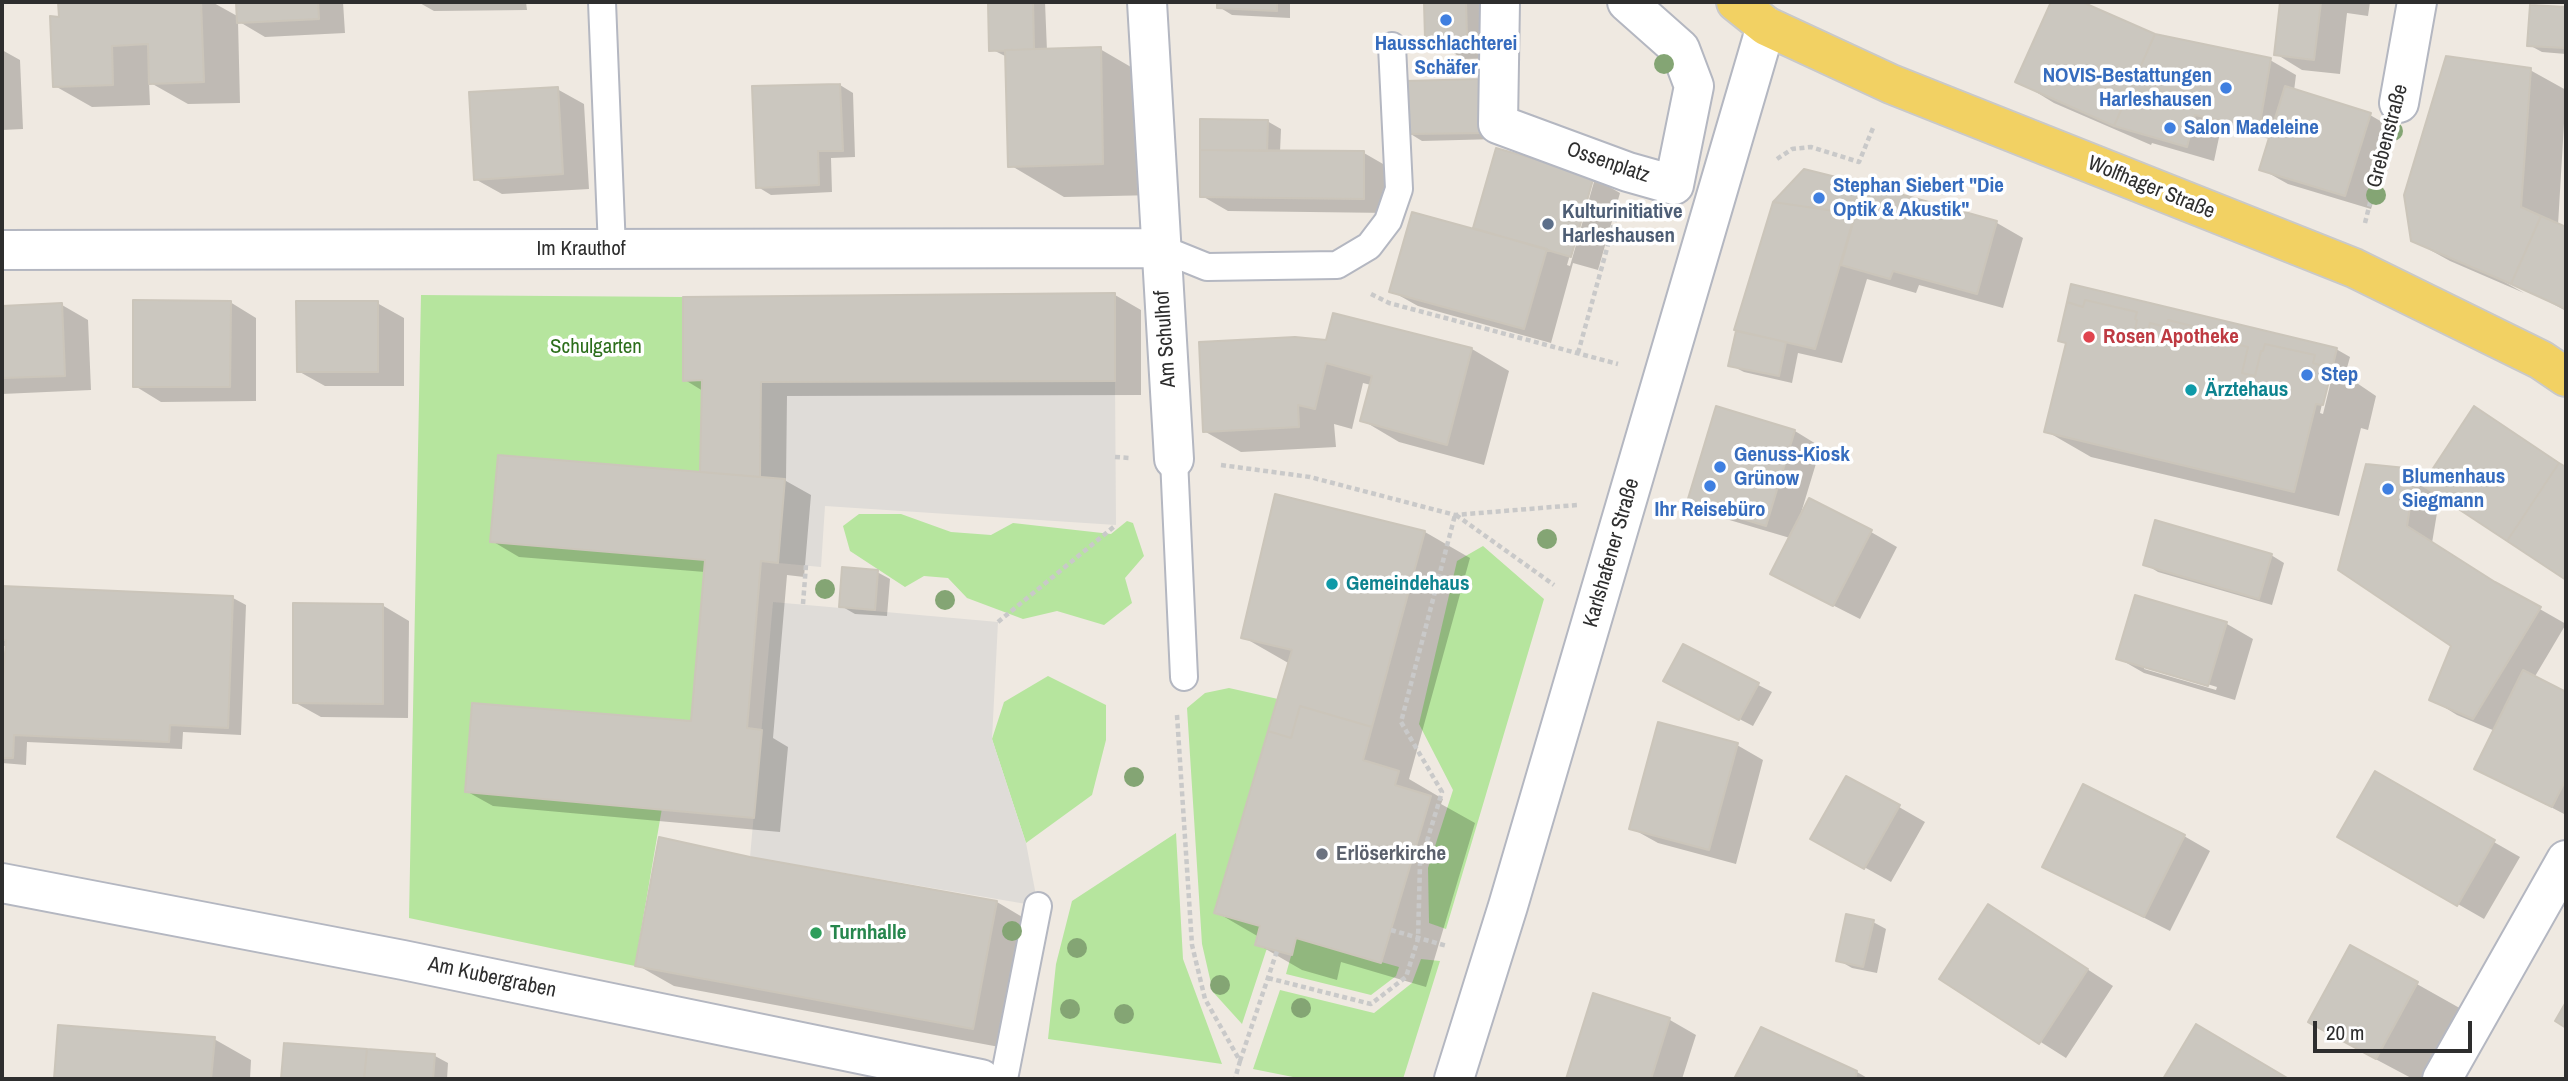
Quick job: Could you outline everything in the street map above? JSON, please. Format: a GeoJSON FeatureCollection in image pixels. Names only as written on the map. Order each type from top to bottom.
{"type":"FeatureCollection","features":[{"type":"Feature","properties":{"kind":"main road","name":"Wolfhager Straße"},"geometry":{"type":"LineString","coordinates":[[1736,2],[1766,26],[1891,84],[2354,268],[2541,360],[2566,377]]}},
{"type":"Feature","properties":{"kind":"street","name":"Am Schulhof"},"geometry":{"type":"LineString","coordinates":[[1147,2],[1174,459]]}},
{"type":"Feature","properties":{"kind":"street","name":"Ossenplatz"},"geometry":{"type":"LineString","coordinates":[[1500,2],[1498,124],[1628,172],[1674,185],[1694,86],[1680,49],[1627,2]]}},
{"type":"Feature","properties":{"kind":"street","name":"Grebenstraße"},"geometry":{"type":"LineString","coordinates":[[2399,103],[2417,2]]}},
{"type":"Feature","properties":{"kind":"street","name":"Karlshafener Straße"},"geometry":{"type":"LineString","coordinates":[[1454,1079],[1594,615],[1766,26]]}},
{"type":"Feature","properties":{"kind":"street","name":"Im Krauthof"},"geometry":{"type":"LineString","coordinates":[[2,250],[1160,248]]}},
{"type":"Feature","properties":{"kind":"street"},"geometry":{"type":"LineString","coordinates":[[2442,1079],[2566,860]]}},
{"type":"Feature","properties":{"kind":"street","name":"Am Kubergraben"},"geometry":{"type":"LineString","coordinates":[[2,883],[403,960],[981,1079]]}},
{"type":"Feature","properties":{"kind":"lane"},"geometry":{"type":"LineString","coordinates":[[601,2],[612,249]]}},
{"type":"Feature","properties":{"kind":"lane"},"geometry":{"type":"LineString","coordinates":[[1160,248],[1208,267],[1337,265],[1369,246],[1388,221],[1399,189],[1392,46]]}},
{"type":"Feature","properties":{"kind":"lane","name":"Am Schulhof"},"geometry":{"type":"LineString","coordinates":[[1174,459],[1184,677]]}},
{"type":"Feature","properties":{"kind":"lane"},"geometry":{"type":"LineString","coordinates":[[1004,1079],[1038,906]]}},
{"type":"Feature","properties":{"kind":"path","name":"Grebenstraße"},"geometry":{"type":"LineString","coordinates":[[2354,268],[2390,123],[2399,103]]}},
{"type":"Feature","properties":{"kind":"path"},"geometry":{"type":"LineString","coordinates":[[1578,353],[1628,172]]}},
{"type":"Feature","properties":{"kind":"path"},"geometry":{"type":"LineString","coordinates":[[1337,265],[1360,288],[1389,303],[1662,376]]}},
{"type":"Feature","properties":{"kind":"path"},"geometry":{"type":"LineString","coordinates":[[1174,459],[1310,478],[1455,514],[1627,501]]}},
{"type":"Feature","properties":{"kind":"path"},"geometry":{"type":"LineString","coordinates":[[1455,514],[1594,615]]}},
{"type":"Feature","properties":{"kind":"path"},"geometry":{"type":"LineString","coordinates":[[1268,978],[1371,1004],[1406,977],[1418,939],[1420,864],[1442,792],[1401,722],[1455,514]]}},
{"type":"Feature","properties":{"kind":"path"},"geometry":{"type":"LineString","coordinates":[[998,622],[1116,525]]}},
{"type":"Feature","properties":{"kind":"path"},"geometry":{"type":"LineString","coordinates":[[803,604],[806,565]]}},
{"type":"Feature","properties":{"kind":"path"},"geometry":{"type":"LineString","coordinates":[[1184,677],[1177,707],[1192,945],[1205,999],[1240,1061]]}},
{"type":"Feature","properties":{"kind":"path"},"geometry":{"type":"LineString","coordinates":[[1391,930],[1446,946]]}},
{"type":"Feature","properties":{"kind":"path"},"geometry":{"type":"LineString","coordinates":[[1235,1079],[1277,951]]}},
{"type":"Feature","properties":{"kind":"green space","name":"Schulgarten"},"geometry":{"type":"Polygon","coordinates":[[[421,295],[683,297],[683,381],[702,380],[700,472],[490,542],[705,560],[691,721],[472,703],[465,791],[662,808],[635,966],[409,918],[421,295]]]}},
{"type":"Feature","properties":{"kind":"green space"},"geometry":{"type":"Polygon","coordinates":[[[859,514],[901,514],[951,532],[991,535],[1013,523],[1111,534],[1127,521],[1133,523],[1144,556],[1125,578],[1132,603],[1104,625],[1057,611],[1023,619],[967,598],[948,578],[924,576],[905,587],[850,551],[843,526],[859,514]]]}},
{"type":"Feature","properties":{"kind":"green space"},"geometry":{"type":"Polygon","coordinates":[[[1483,546],[1544,599],[1446,929],[1429,923],[1428,868],[1453,790],[1419,724],[1457,561],[1483,546]]]}},
{"type":"Feature","properties":{"kind":"green space"},"geometry":{"type":"Polygon","coordinates":[[[1048,676],[1106,705],[1106,740],[1092,795],[1026,843],[992,739],[1004,702],[1048,676]]]}},
{"type":"Feature","properties":{"kind":"green space"},"geometry":{"type":"Polygon","coordinates":[[[1229,688],[1278,699],[1215,913],[1260,926],[1255,944],[1267,948],[1242,1024],[1213,992],[1202,944],[1187,708],[1205,693],[1229,688]]]}},
{"type":"Feature","properties":{"kind":"green space"},"geometry":{"type":"Polygon","coordinates":[[[1176,833],[1183,959],[1222,1064],[1048,1039],[1056,964],[1072,901],[1176,833]]]}},
{"type":"Feature","properties":{"kind":"green space"},"geometry":{"type":"Polygon","coordinates":[[[1296,938],[1399,967],[1396,976],[1371,995],[1286,974],[1296,938]]]}},
{"type":"Feature","properties":{"kind":"green space"},"geometry":{"type":"Polygon","coordinates":[[[1421,959],[1440,961],[1403,1079],[1303,1079],[1253,1069],[1280,990],[1374,1013],[1412,983],[1421,959]]]}},
{"type":"Feature","properties":{"kind":"shaded area"},"geometry":{"type":"Polygon","coordinates":[[[1115,381],[1116,525],[825,506],[821,567],[778,563],[785,479],[760,477],[761,382],[1115,381]]]}},
{"type":"Feature","properties":{"kind":"shaded area"},"geometry":{"type":"Polygon","coordinates":[[[773,602],[998,622],[992,739],[1026,843],[1038,906],[750,857],[773,602]]]}},
{"type":"Feature","properties":{"kind":"building"},"geometry":{"type":"Polygon","coordinates":[[[58,2],[201,2],[204,82],[149,84],[148,44],[112,46],[113,85],[53,87],[50,16],[59,17],[58,2]]]}},
{"type":"Feature","properties":{"kind":"building"},"geometry":{"type":"Polygon","coordinates":[[[236,2],[318,2],[319,19],[237,23],[236,2]]]}},
{"type":"Feature","properties":{"kind":"building"},"geometry":{"type":"Polygon","coordinates":[[[988,2],[1033,2],[1034,49],[989,51],[988,2]]]}},
{"type":"Feature","properties":{"kind":"building"},"geometry":{"type":"Polygon","coordinates":[[[1217,2],[1277,2],[1277,11],[1217,8],[1217,2]]]}},
{"type":"Feature","properties":{"kind":"building","name":"Hausschlachterei Schäfer"},"geometry":{"type":"Polygon","coordinates":[[[1424,2],[1466,2],[1467,38],[1425,39],[1424,2]]]}},
{"type":"Feature","properties":{"kind":"building"},"geometry":{"type":"Polygon","coordinates":[[[2051,2],[2082,2],[2155,34],[2114,126],[2015,82],[2051,2]]]}},
{"type":"Feature","properties":{"kind":"building"},"geometry":{"type":"Polygon","coordinates":[[[2280,2],[2321,2],[2314,60],[2274,55],[2280,2]]]}},
{"type":"Feature","properties":{"kind":"building"},"geometry":{"type":"Polygon","coordinates":[[[2530,5],[2566,7],[2566,48],[2527,46],[2530,5]]]}},
{"type":"Feature","properties":{"kind":"building"},"geometry":{"type":"Polygon","coordinates":[[[2155,34],[2271,58],[2259,129],[2195,115],[2187,147],[2114,126],[2155,34]]]}},
{"type":"Feature","properties":{"kind":"building"},"geometry":{"type":"Polygon","coordinates":[[[1101,47],[1103,164],[1008,167],[1005,50],[1101,47]]]}},
{"type":"Feature","properties":{"kind":"building"},"geometry":{"type":"Polygon","coordinates":[[[2446,56],[2531,68],[2521,207],[2541,216],[2511,284],[2411,241],[2404,195],[2446,56]]]}},
{"type":"Feature","properties":{"kind":"building"},"geometry":{"type":"Polygon","coordinates":[[[1482,79],[1484,133],[1407,134],[1405,81],[1482,79]]]}},
{"type":"Feature","properties":{"kind":"building"},"geometry":{"type":"Polygon","coordinates":[[[840,84],[843,151],[818,151],[819,185],[756,188],[752,86],[840,84]]]}},
{"type":"Feature","properties":{"kind":"building"},"geometry":{"type":"Polygon","coordinates":[[[2285,86],[2371,113],[2345,196],[2259,170],[2285,86]]]}},
{"type":"Feature","properties":{"kind":"building"},"geometry":{"type":"Polygon","coordinates":[[[558,87],[563,174],[474,180],[469,92],[558,87]]]}},
{"type":"Feature","properties":{"kind":"building"},"geometry":{"type":"Polygon","coordinates":[[[1200,119],[1268,120],[1267,151],[1200,150],[1200,119]]]}},
{"type":"Feature","properties":{"kind":"building"},"geometry":{"type":"Polygon","coordinates":[[[1496,148],[1594,176],[1571,257],[1473,228],[1496,148]]]}},
{"type":"Feature","properties":{"kind":"building"},"geometry":{"type":"Polygon","coordinates":[[[1200,150],[1364,151],[1364,199],[1200,197],[1200,150]]]}},
{"type":"Feature","properties":{"kind":"building"},"geometry":{"type":"Polygon","coordinates":[[[1804,169],[1864,184],[1855,214],[1773,202],[1804,169]]]}},
{"type":"Feature","properties":{"kind":"building"},"geometry":{"type":"Polygon","coordinates":[[[1864,184],[1997,221],[1977,294],[1893,271],[1890,279],[1841,265],[1864,184]]]}},
{"type":"Feature","properties":{"kind":"building"},"geometry":{"type":"Polygon","coordinates":[[[1773,202],[1855,214],[1815,349],[1734,330],[1773,202]]]}},
{"type":"Feature","properties":{"kind":"building"},"geometry":{"type":"Polygon","coordinates":[[[1412,212],[1547,249],[1524,329],[1389,292],[1412,212]]]}},
{"type":"Feature","properties":{"kind":"building"},"geometry":{"type":"Polygon","coordinates":[[[2541,216],[2566,227],[2566,309],[2511,284],[2541,216]]]}},
{"type":"Feature","properties":{"kind":"building"},"geometry":{"type":"Polygon","coordinates":[[[2071,284],[2337,348],[2332,369],[2313,363],[2315,355],[2265,344],[2255,376],[2242,373],[2248,347],[2231,343],[2232,336],[2168,320],[2166,327],[2150,323],[2144,348],[2138,347],[2132,345],[2137,312],[2085,300],[2083,307],[2067,302],[2071,284]]]}},
{"type":"Feature","properties":{"kind":"building"},"geometry":{"type":"Polygon","coordinates":[[[1115,293],[1115,381],[761,382],[760,477],[700,472],[702,380],[683,381],[683,297],[1115,293]]]}},
{"type":"Feature","properties":{"kind":"building"},"geometry":{"type":"Polygon","coordinates":[[[133,300],[231,301],[230,387],[133,387],[133,300]]]}},
{"type":"Feature","properties":{"kind":"building","name":"Ärztehaus"},"geometry":{"type":"Polygon","coordinates":[[[2085,300],[2137,312],[2132,345],[2138,347],[2144,348],[2150,323],[2166,327],[2168,320],[2232,336],[2231,343],[2248,347],[2242,373],[2255,376],[2265,344],[2315,355],[2313,363],[2332,369],[2323,405],[2316,404],[2294,492],[2044,432],[2066,343],[2058,341],[2067,302],[2083,307],[2085,300]]]}},
{"type":"Feature","properties":{"kind":"building"},"geometry":{"type":"Polygon","coordinates":[[[296,301],[378,301],[378,372],[297,372],[296,301]]]}},
{"type":"Feature","properties":{"kind":"building"},"geometry":{"type":"Polygon","coordinates":[[[62,303],[65,376],[2,378],[2,306],[62,303]]]}},
{"type":"Feature","properties":{"kind":"building"},"geometry":{"type":"Polygon","coordinates":[[[1333,313],[1472,348],[1447,445],[1360,421],[1372,376],[1326,363],[1315,409],[1298,405],[1299,427],[1203,432],[1199,342],[1295,337],[1326,340],[1333,313]]]}},
{"type":"Feature","properties":{"kind":"building"},"geometry":{"type":"Polygon","coordinates":[[[1736,331],[1786,342],[1779,376],[1728,366],[1736,331]]]}},
{"type":"Feature","properties":{"kind":"building"},"geometry":{"type":"Polygon","coordinates":[[[1716,406],[1795,430],[1766,526],[1687,502],[1716,406]]]}},
{"type":"Feature","properties":{"kind":"building"},"geometry":{"type":"Polygon","coordinates":[[[2474,406],[2559,463],[2507,541],[2422,485],[2474,406]]]}},
{"type":"Feature","properties":{"kind":"building"},"geometry":{"type":"Polygon","coordinates":[[[498,455],[785,479],[778,563],[761,561],[747,728],[762,730],[754,818],[465,792],[472,703],[691,721],[705,560],[490,542],[498,455]]]}},
{"type":"Feature","properties":{"kind":"building"},"geometry":{"type":"Polygon","coordinates":[[[2559,463],[2566,467],[2566,580],[2507,541],[2559,463]]]}},
{"type":"Feature","properties":{"kind":"building"},"geometry":{"type":"Polygon","coordinates":[[[2366,464],[2416,469],[2407,526],[2495,582],[2541,607],[2473,719],[2429,700],[2451,646],[2338,570],[2366,464]]]}},
{"type":"Feature","properties":{"kind":"building","name":"Gemeindehaus"},"geometry":{"type":"Polygon","coordinates":[[[1275,494],[1425,531],[1372,727],[1300,706],[1291,738],[1268,731],[1292,650],[1241,638],[1275,494]]]}},
{"type":"Feature","properties":{"kind":"building"},"geometry":{"type":"Polygon","coordinates":[[[1809,498],[1872,530],[1833,606],[1770,574],[1809,498]]]}},
{"type":"Feature","properties":{"kind":"building"},"geometry":{"type":"Polygon","coordinates":[[[2155,520],[2272,554],[2259,599],[2143,565],[2155,520]]]}},
{"type":"Feature","properties":{"kind":"building"},"geometry":{"type":"Polygon","coordinates":[[[842,567],[878,570],[875,610],[839,607],[842,567]]]}},
{"type":"Feature","properties":{"kind":"building"},"geometry":{"type":"Polygon","coordinates":[[[2,586],[233,596],[228,728],[170,725],[169,742],[14,735],[13,758],[2,758],[2,693],[6,640],[2,640],[2,586]]]}},
{"type":"Feature","properties":{"kind":"building"},"geometry":{"type":"Polygon","coordinates":[[[2135,595],[2227,622],[2208,686],[2116,659],[2135,595]]]}},
{"type":"Feature","properties":{"kind":"building"},"geometry":{"type":"Polygon","coordinates":[[[293,603],[383,604],[383,704],[293,703],[293,603]]]}},
{"type":"Feature","properties":{"kind":"building"},"geometry":{"type":"Polygon","coordinates":[[[1683,644],[1759,683],[1739,720],[1663,681],[1683,644]]]}},
{"type":"Feature","properties":{"kind":"building"},"geometry":{"type":"Polygon","coordinates":[[[2523,670],[2566,692],[2566,779],[2552,807],[2474,769],[2523,670]]]}},
{"type":"Feature","properties":{"kind":"building","name":"Erlöserkirche"},"geometry":{"type":"Polygon","coordinates":[[[1300,706],[1372,727],[1363,760],[1399,771],[1395,785],[1431,796],[1381,963],[1296,938],[1292,955],[1255,945],[1260,926],[1214,913],[1268,731],[1291,738],[1300,706]]]}},
{"type":"Feature","properties":{"kind":"building"},"geometry":{"type":"Polygon","coordinates":[[[1658,722],[1738,743],[1709,850],[1629,829],[1658,722]]]}},
{"type":"Feature","properties":{"kind":"building"},"geometry":{"type":"Polygon","coordinates":[[[2375,771],[2495,840],[2457,906],[2337,837],[2375,771]]]}},
{"type":"Feature","properties":{"kind":"building"},"geometry":{"type":"Polygon","coordinates":[[[1846,776],[1900,805],[1864,869],[1810,839],[1846,776]]]}},
{"type":"Feature","properties":{"kind":"building"},"geometry":{"type":"Polygon","coordinates":[[[2083,784],[2185,835],[2144,917],[2042,867],[2083,784]]]}},
{"type":"Feature","properties":{"kind":"building","name":"Turnhalle"},"geometry":{"type":"Polygon","coordinates":[[[659,837],[750,857],[997,901],[973,1029],[635,966],[659,837]]]}},
{"type":"Feature","properties":{"kind":"building"},"geometry":{"type":"Polygon","coordinates":[[[1988,904],[2088,969],[2039,1044],[1939,979],[1988,904]]]}},
{"type":"Feature","properties":{"kind":"building"},"geometry":{"type":"Polygon","coordinates":[[[1846,914],[1874,920],[1863,967],[1836,961],[1846,914]]]}},
{"type":"Feature","properties":{"kind":"building"},"geometry":{"type":"Polygon","coordinates":[[[2350,945],[2418,982],[2376,1059],[2308,1022],[2350,945]]]}},
{"type":"Feature","properties":{"kind":"building"},"geometry":{"type":"Polygon","coordinates":[[[1593,993],[1670,1018],[1651,1079],[1566,1079],[1593,993]]]}},
{"type":"Feature","properties":{"kind":"building"},"geometry":{"type":"Polygon","coordinates":[[[2566,1002],[2566,1028],[2555,1021],[2566,1002]]]}},
{"type":"Feature","properties":{"kind":"building"},"geometry":{"type":"Polygon","coordinates":[[[2196,1024],[2289,1079],[2163,1079],[2196,1024]]]}},
{"type":"Feature","properties":{"kind":"building"},"geometry":{"type":"Polygon","coordinates":[[[58,1025],[215,1037],[211,1079],[54,1079],[58,1025]]]}},
{"type":"Feature","properties":{"kind":"building"},"geometry":{"type":"Polygon","coordinates":[[[1761,1027],[1857,1071],[1855,1079],[1734,1079],[1761,1027]]]}},
{"type":"Feature","properties":{"kind":"building"},"geometry":{"type":"Polygon","coordinates":[[[284,1043],[367,1049],[364,1079],[281,1079],[284,1043]]]}},
{"type":"Feature","properties":{"kind":"building"},"geometry":{"type":"Polygon","coordinates":[[[367,1049],[435,1054],[433,1079],[364,1079],[367,1049]]]}},
{"type":"Feature","properties":{"kind":"place","name":"Hausschlachterei Schäfer"},"geometry":{"type":"Point","coordinates":[1446,20]}},
{"type":"Feature","properties":{"kind":"place","name":"NOVIS-Bestattungen Harleshausen"},"geometry":{"type":"Point","coordinates":[2226,88]}},
{"type":"Feature","properties":{"kind":"place","name":"Salon Madeleine"},"geometry":{"type":"Point","coordinates":[2170,128]}},
{"type":"Feature","properties":{"kind":"place","name":"Stephan Siebert \"Die Optik & Akustik\""},"geometry":{"type":"Point","coordinates":[1819,198]}},
{"type":"Feature","properties":{"kind":"place","name":"Kulturinitiative Harleshausen"},"geometry":{"type":"Point","coordinates":[1548,224]}},
{"type":"Feature","properties":{"kind":"place","name":"Rosen Apotheke"},"geometry":{"type":"Point","coordinates":[2089,337]}},
{"type":"Feature","properties":{"kind":"place","name":"Step"},"geometry":{"type":"Point","coordinates":[2307,375]}},
{"type":"Feature","properties":{"kind":"place","name":"Ärztehaus"},"geometry":{"type":"Point","coordinates":[2191,390]}},
{"type":"Feature","properties":{"kind":"place","name":"Genuss-Kiosk Grünow"},"geometry":{"type":"Point","coordinates":[1720,467]}},
{"type":"Feature","properties":{"kind":"place","name":"Ihr Reisebüro"},"geometry":{"type":"Point","coordinates":[1710,486]}},
{"type":"Feature","properties":{"kind":"place","name":"Blumenhaus Siegmann"},"geometry":{"type":"Point","coordinates":[2388,489]}},
{"type":"Feature","properties":{"kind":"place","name":"Gemeindehaus"},"geometry":{"type":"Point","coordinates":[1332,584]}},
{"type":"Feature","properties":{"kind":"place","name":"Erlöserkirche"},"geometry":{"type":"Point","coordinates":[1322,854]}},
{"type":"Feature","properties":{"kind":"place","name":"Turnhalle"},"geometry":{"type":"Point","coordinates":[816,933]}}]}
